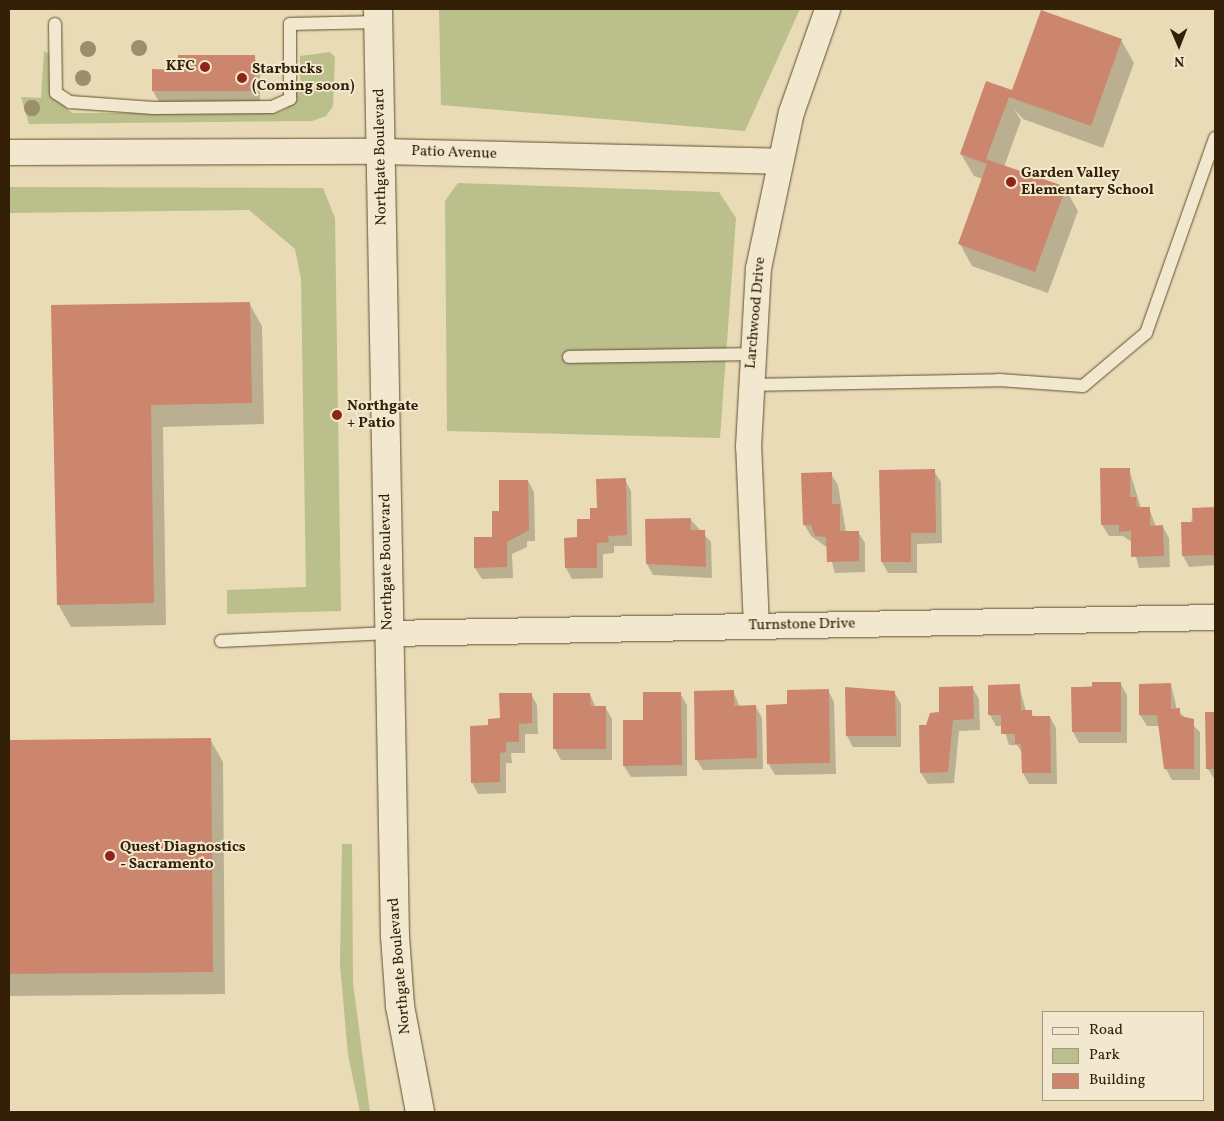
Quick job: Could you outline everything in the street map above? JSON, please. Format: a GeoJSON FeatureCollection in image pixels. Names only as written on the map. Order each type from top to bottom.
{"type":"FeatureCollection","features":[{"type":"Feature","properties":{"kind":"main road","name":"Northgate Boulevard"},"geometry":{"type":"LineString","coordinates":[[378,15],[395,936],[400,1006],[420,1112]]}},
{"type":"Feature","properties":{"kind":"street","name":"Larchwood Drive"},"geometry":{"type":"LineString","coordinates":[[756,626],[749,385],[758,268],[779,161],[791,112],[827,9]]}},
{"type":"Feature","properties":{"kind":"street","name":"Patio Avenue"},"geometry":{"type":"LineString","coordinates":[[9,152],[380,151],[779,161]]}},
{"type":"Feature","properties":{"kind":"street","name":"Turnstone Drive"},"geometry":{"type":"LineString","coordinates":[[389,634],[1215,617]]}},
{"type":"Feature","properties":{"kind":"lane"},"geometry":{"type":"LineString","coordinates":[[55,24],[56,93],[70,102],[154,108],[272,107],[290,98],[290,24],[378,15]]}},
{"type":"Feature","properties":{"kind":"lane"},"geometry":{"type":"LineString","coordinates":[[749,385],[999,380],[1083,386],[1146,333],[1215,138]]}},
{"type":"Feature","properties":{"kind":"lane"},"geometry":{"type":"LineString","coordinates":[[568,358],[752,354]]}},
{"type":"Feature","properties":{"kind":"lane"},"geometry":{"type":"LineString","coordinates":[[221,640],[389,634]]}},
{"type":"Feature","properties":{"kind":"green space"},"geometry":{"type":"Polygon","coordinates":[[[439,9],[800,9],[745,131],[441,105],[439,9]]]}},
{"type":"Feature","properties":{"kind":"green space"},"geometry":{"type":"Polygon","coordinates":[[[44,51],[50,55],[50,94],[72,113],[276,113],[286,109],[295,97],[300,83],[300,56],[330,52],[335,57],[333,106],[326,116],[312,121],[29,124],[21,97],[41,98],[44,51]]]}},
{"type":"Feature","properties":{"kind":"green space"},"geometry":{"type":"Polygon","coordinates":[[[458,183],[719,192],[736,218],[720,438],[447,431],[445,201],[458,183]]]}},
{"type":"Feature","properties":{"kind":"green space"},"geometry":{"type":"Polygon","coordinates":[[[9,187],[323,188],[335,218],[341,611],[227,614],[227,590],[306,587],[301,279],[295,249],[249,210],[9,213],[9,187]]]}},
{"type":"Feature","properties":{"kind":"green space"},"geometry":{"type":"Polygon","coordinates":[[[342,844],[352,844],[353,983],[370,1112],[360,1112],[348,1055],[340,964],[342,844]]]}},
{"type":"Feature","properties":{"kind":"building"},"geometry":{"type":"Polygon","coordinates":[[[1041,10],[1122,39],[1091,126],[1009,97],[986,159],[1066,187],[1035,272],[958,244],[987,164],[960,154],[986,81],[1012,90],[1041,10]]]}},
{"type":"Feature","properties":{"kind":"building"},"geometry":{"type":"Polygon","coordinates":[[[178,55],[255,55],[255,91],[152,91],[152,69],[178,70],[178,55]]]}},
{"type":"Feature","properties":{"kind":"building"},"geometry":{"type":"Polygon","coordinates":[[[250,302],[252,403],[151,405],[154,603],[57,605],[51,305],[250,302]]]}},
{"type":"Feature","properties":{"kind":"building"},"geometry":{"type":"Polygon","coordinates":[[[1100,468],[1130,468],[1130,497],[1136,497],[1137,507],[1150,507],[1150,526],[1163,525],[1164,556],[1131,557],[1131,531],[1119,532],[1119,525],[1101,525],[1100,468]]]}},
{"type":"Feature","properties":{"kind":"building"},"geometry":{"type":"Polygon","coordinates":[[[935,469],[936,533],[911,533],[911,562],[881,562],[879,470],[935,469]]]}},
{"type":"Feature","properties":{"kind":"building"},"geometry":{"type":"Polygon","coordinates":[[[832,472],[832,504],[840,504],[840,531],[859,531],[859,561],[827,562],[826,537],[815,536],[811,525],[803,525],[801,473],[832,472]]]}},
{"type":"Feature","properties":{"kind":"building"},"geometry":{"type":"Polygon","coordinates":[[[626,478],[627,535],[608,536],[609,542],[597,543],[597,568],[565,568],[564,538],[577,537],[577,519],[590,519],[590,508],[597,508],[596,479],[626,478]]]}},
{"type":"Feature","properties":{"kind":"building"},"geometry":{"type":"Polygon","coordinates":[[[499,480],[528,480],[529,530],[507,542],[507,567],[474,568],[474,537],[492,537],[492,511],[499,511],[499,480]]]}},
{"type":"Feature","properties":{"kind":"building"},"geometry":{"type":"Polygon","coordinates":[[[1215,507],[1215,555],[1182,556],[1181,522],[1193,522],[1192,508],[1215,507]]]}},
{"type":"Feature","properties":{"kind":"building"},"geometry":{"type":"Polygon","coordinates":[[[691,518],[690,530],[705,530],[706,567],[646,564],[645,519],[691,518]]]}},
{"type":"Feature","properties":{"kind":"building"},"geometry":{"type":"Polygon","coordinates":[[[1092,682],[1121,682],[1121,732],[1072,732],[1071,687],[1092,687],[1092,682]]]}},
{"type":"Feature","properties":{"kind":"building"},"geometry":{"type":"Polygon","coordinates":[[[1171,683],[1171,709],[1180,708],[1180,716],[1194,719],[1194,769],[1164,769],[1157,715],[1139,715],[1139,684],[1171,683]]]}},
{"type":"Feature","properties":{"kind":"building"},"geometry":{"type":"Polygon","coordinates":[[[1020,684],[1021,710],[1032,710],[1032,716],[1050,716],[1051,773],[1022,773],[1021,744],[1015,744],[1015,734],[1001,734],[1001,715],[988,715],[988,685],[1020,684]]]}},
{"type":"Feature","properties":{"kind":"building"},"geometry":{"type":"Polygon","coordinates":[[[973,686],[974,719],[953,720],[948,772],[920,773],[919,725],[926,725],[930,713],[939,712],[939,687],[973,686]]]}},
{"type":"Feature","properties":{"kind":"building"},"geometry":{"type":"Polygon","coordinates":[[[845,687],[895,691],[896,736],[846,736],[845,687]]]}},
{"type":"Feature","properties":{"kind":"building"},"geometry":{"type":"Polygon","coordinates":[[[829,689],[830,763],[767,764],[766,705],[787,704],[787,690],[829,689]]]}},
{"type":"Feature","properties":{"kind":"building"},"geometry":{"type":"Polygon","coordinates":[[[734,690],[734,706],[756,705],[757,758],[695,760],[694,691],[734,690]]]}},
{"type":"Feature","properties":{"kind":"building"},"geometry":{"type":"Polygon","coordinates":[[[643,692],[681,692],[682,765],[623,766],[623,720],[643,720],[643,692]]]}},
{"type":"Feature","properties":{"kind":"building"},"geometry":{"type":"Polygon","coordinates":[[[499,693],[532,693],[532,723],[519,724],[519,742],[506,742],[506,752],[500,753],[500,782],[471,783],[470,726],[488,725],[488,719],[500,718],[499,693]]]}},
{"type":"Feature","properties":{"kind":"building"},"geometry":{"type":"Polygon","coordinates":[[[553,693],[590,693],[591,706],[606,706],[606,749],[553,749],[553,693]]]}},
{"type":"Feature","properties":{"kind":"building"},"geometry":{"type":"Polygon","coordinates":[[[1205,712],[1215,712],[1215,769],[1206,769],[1205,712]]]}},
{"type":"Feature","properties":{"kind":"building","name":"Quest Diagnostics - Sacramento"},"geometry":{"type":"Polygon","coordinates":[[[211,738],[213,972],[9,974],[9,740],[211,738]]]}},
{"type":"Feature","properties":{"kind":"place","name":"KFC"},"geometry":{"type":"Point","coordinates":[205,67]}},
{"type":"Feature","properties":{"kind":"place","name":"Starbucks (Coming soon)"},"geometry":{"type":"Point","coordinates":[242,78]}},
{"type":"Feature","properties":{"kind":"place","name":"Garden Valley Elementary School"},"geometry":{"type":"Point","coordinates":[1011,182]}},
{"type":"Feature","properties":{"kind":"place","name":"Northgate + Patio"},"geometry":{"type":"Point","coordinates":[337,415]}},
{"type":"Feature","properties":{"kind":"place","name":"Quest Diagnostics - Sacramento"},"geometry":{"type":"Point","coordinates":[110,856]}}]}
